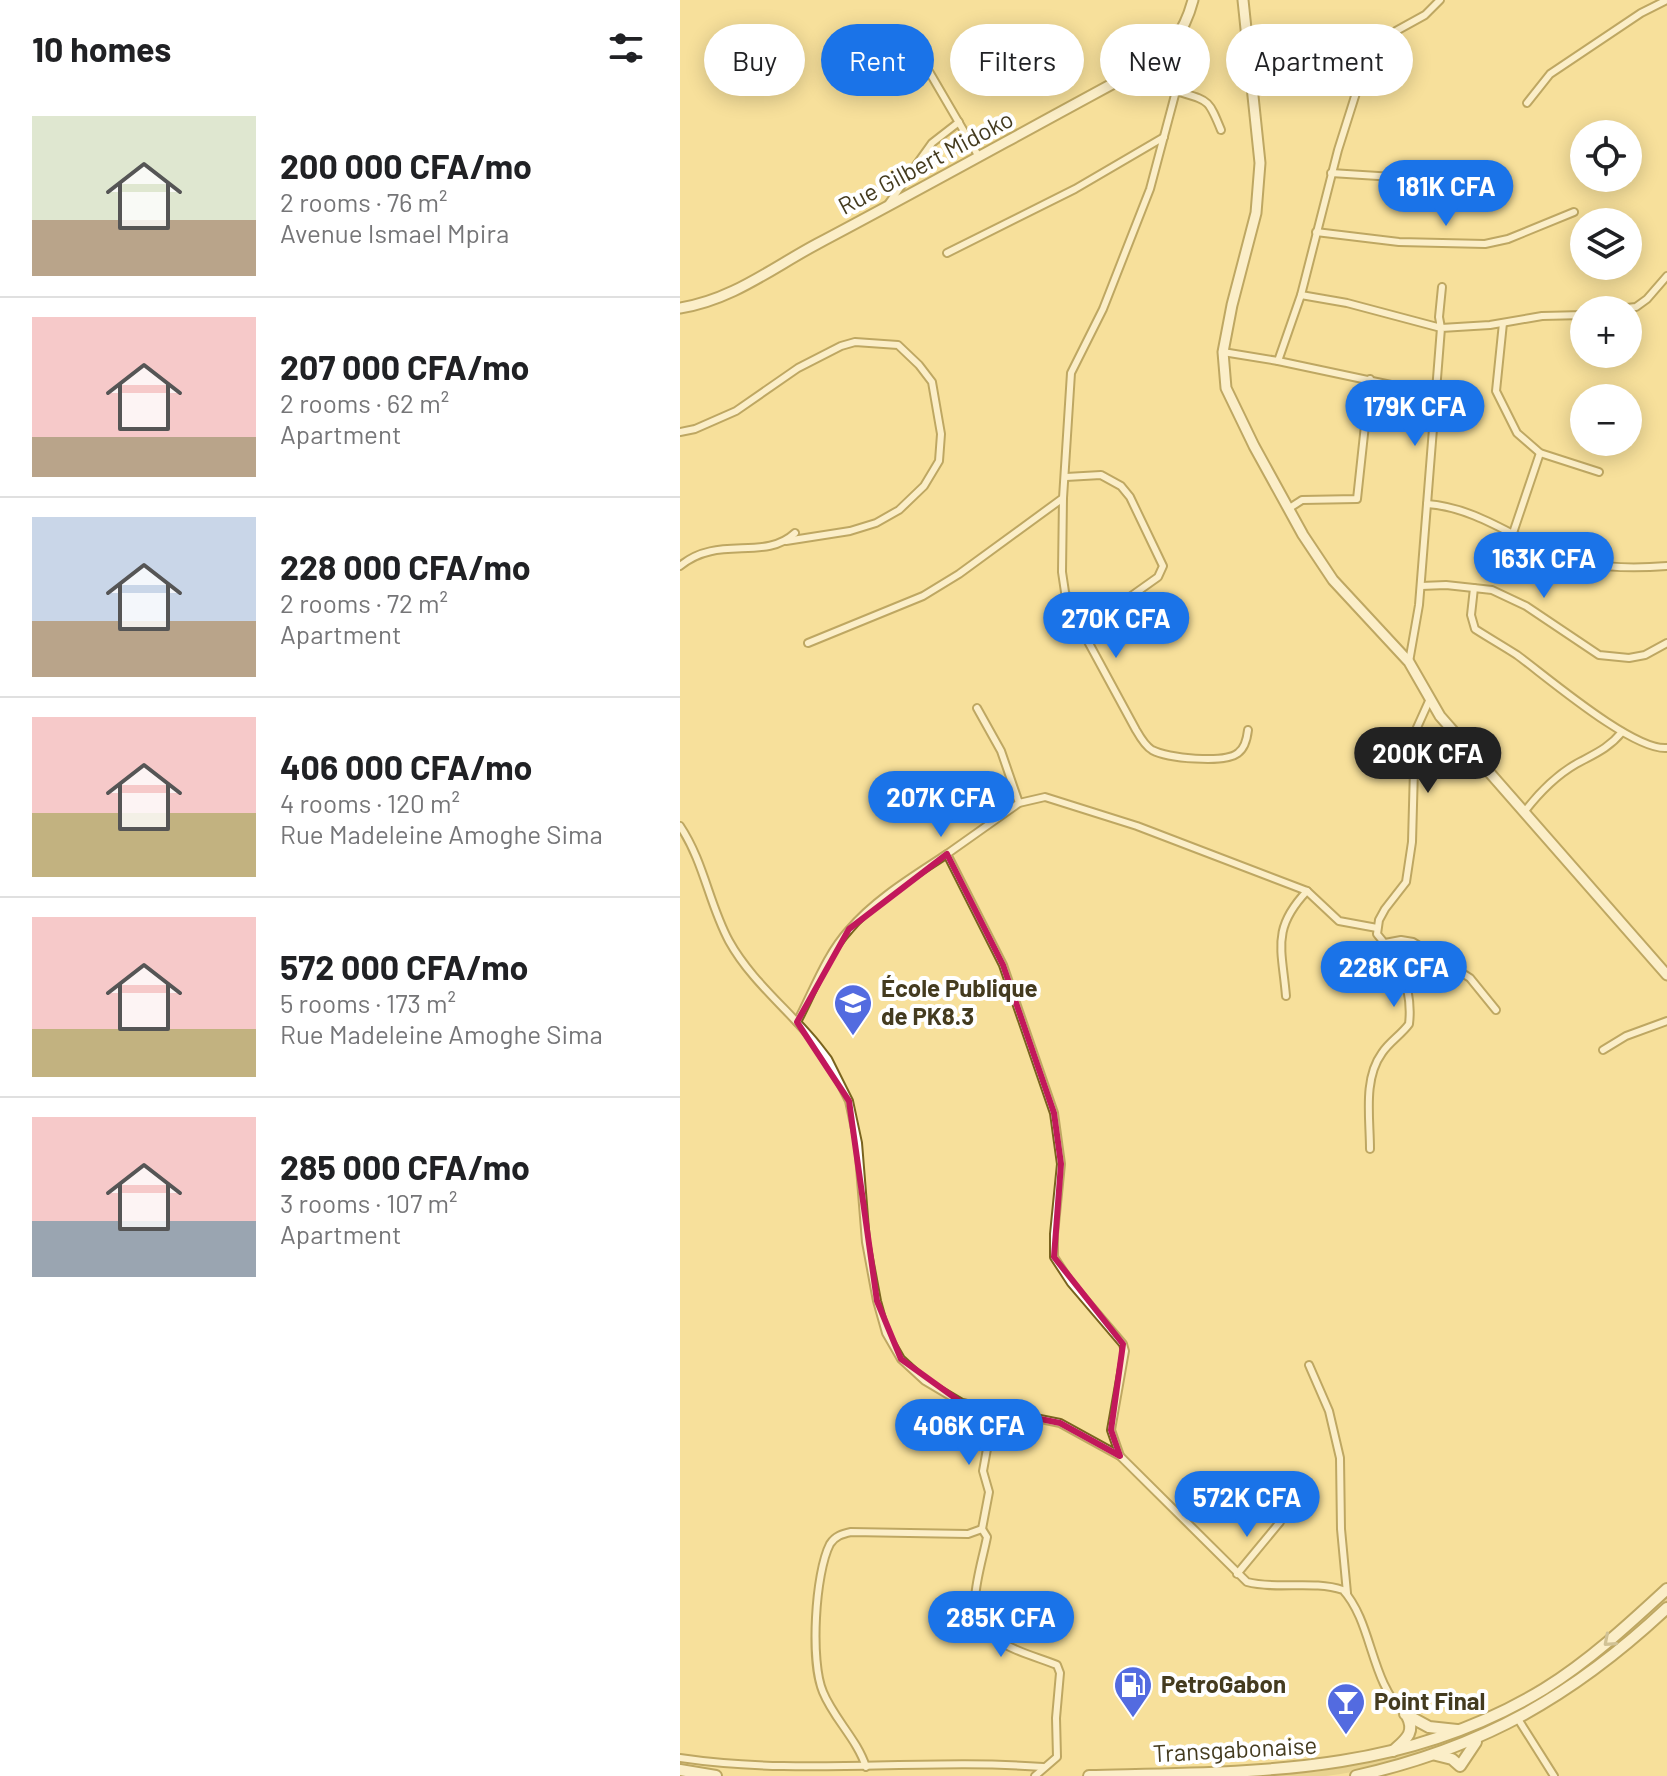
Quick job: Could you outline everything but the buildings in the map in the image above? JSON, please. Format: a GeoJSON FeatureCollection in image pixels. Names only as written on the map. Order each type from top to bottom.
{"type":"FeatureCollection","features":[{"type":"Feature","properties":{"kind":"highway","name":"Transgabonaise"},"geometry":{"type":"LineString","coordinates":[[1089,1776],[1302,1769],[1387,1755],[1463,1730],[1531,1697],[1574,1669],[1667,1589]]}},
{"type":"Feature","properties":{"kind":"highway"},"geometry":{"type":"LineString","coordinates":[[1356,1776],[1434,1755],[1518,1719],[1582,1680],[1667,1608]]}},
{"type":"Feature","properties":{"kind":"highway"},"geometry":{"type":"LineString","coordinates":[[1405,1714],[1429,1727],[1463,1730]]}},
{"type":"Feature","properties":{"kind":"highway"},"geometry":{"type":"LineString","coordinates":[[1387,1755],[1409,1736],[1411,1728],[1405,1714]]}},
{"type":"Feature","properties":{"kind":"highway"},"geometry":{"type":"LineString","coordinates":[[1434,1755],[1452,1759],[1460,1766],[1479,1738]]}},
{"type":"Feature","properties":{"kind":"highway"},"geometry":{"type":"LineString","coordinates":[[680,1770],[716,1776]]}},
{"type":"Feature","properties":{"kind":"main road"},"geometry":{"type":"LineString","coordinates":[[1185,24],[1193,0]]}},
{"type":"Feature","properties":{"kind":"main road"},"geometry":{"type":"LineString","coordinates":[[1243,0],[1260,188],[1226,328],[1223,352],[1226,388],[1288,509],[1333,580],[1409,662],[1429,701],[1667,975]]}},
{"type":"Feature","properties":{"kind":"main road","name":"Rue Gilbert Midoko"},"geometry":{"type":"LineString","coordinates":[[680,308],[732,294],[1100,91]]}},
{"type":"Feature","properties":{"kind":"street"},"geometry":{"type":"LineString","coordinates":[[1278,361],[1301,295],[1331,173],[1362,74],[1379,48],[1396,31],[1425,15],[1440,0]]}},
{"type":"Feature","properties":{"kind":"street"},"geometry":{"type":"LineString","coordinates":[[1527,103],[1550,74],[1641,13],[1667,0]]}},
{"type":"Feature","properties":{"kind":"street"},"geometry":{"type":"LineString","coordinates":[[934,80],[979,157]]}},
{"type":"Feature","properties":{"kind":"street"},"geometry":{"type":"LineString","coordinates":[[1175,96],[1141,216],[1103,309],[1071,373],[1062,572],[1065,592],[1082,631],[1149,748],[1169,755],[1226,758],[1240,752],[1248,730]]}},
{"type":"Feature","properties":{"kind":"street"},"geometry":{"type":"LineString","coordinates":[[1192,96],[1210,104],[1221,130]]}},
{"type":"Feature","properties":{"kind":"street"},"geometry":{"type":"LineString","coordinates":[[888,206],[932,143],[959,122]]}},
{"type":"Feature","properties":{"kind":"street"},"geometry":{"type":"LineString","coordinates":[[947,253],[1075,189],[1164,137]]}},
{"type":"Feature","properties":{"kind":"street"},"geometry":{"type":"LineString","coordinates":[[1331,173],[1488,183]]}},
{"type":"Feature","properties":{"kind":"street"},"geometry":{"type":"LineString","coordinates":[[1316,232],[1399,242],[1485,244],[1508,239],[1570,214]]}},
{"type":"Feature","properties":{"kind":"street"},"geometry":{"type":"LineString","coordinates":[[1642,303],[1667,276]]}},
{"type":"Feature","properties":{"kind":"street"},"geometry":{"type":"LineString","coordinates":[[1409,662],[1421,586],[1430,450],[1438,396],[1442,287]]}},
{"type":"Feature","properties":{"kind":"street"},"geometry":{"type":"LineString","coordinates":[[1301,295],[1347,303],[1441,328],[1570,315]]}},
{"type":"Feature","properties":{"kind":"street"},"geometry":{"type":"LineString","coordinates":[[1503,323],[1496,391],[1517,433],[1540,453],[1599,472]]}},
{"type":"Feature","properties":{"kind":"street"},"geometry":{"type":"LineString","coordinates":[[680,432],[695,429],[736,411],[798,368],[855,342],[898,345],[919,365],[932,382],[941,434],[939,461],[924,486],[899,510],[876,523],[774,546],[732,547],[701,552],[680,566]]}},
{"type":"Feature","properties":{"kind":"street"},"geometry":{"type":"LineString","coordinates":[[1223,352],[1391,385],[1420,386],[1438,396]]}},
{"type":"Feature","properties":{"kind":"street"},"geometry":{"type":"LineString","coordinates":[[1288,509],[1302,500],[1357,499],[1370,379]]}},
{"type":"Feature","properties":{"kind":"street"},"geometry":{"type":"LineString","coordinates":[[1513,533],[1540,453]]}},
{"type":"Feature","properties":{"kind":"street"},"geometry":{"type":"LineString","coordinates":[[1066,477],[1101,475],[1126,491],[1163,566],[1158,577],[1082,631]]}},
{"type":"Feature","properties":{"kind":"street"},"geometry":{"type":"LineString","coordinates":[[808,643],[923,596],[959,574],[1063,498]]}},
{"type":"Feature","properties":{"kind":"street"},"geometry":{"type":"LineString","coordinates":[[1427,504],[1449,506],[1513,533],[1548,553],[1576,562],[1667,566]]}},
{"type":"Feature","properties":{"kind":"street"},"geometry":{"type":"LineString","coordinates":[[786,541],[795,533]]}},
{"type":"Feature","properties":{"kind":"street"},"geometry":{"type":"LineString","coordinates":[[1421,586],[1492,590],[1526,606],[1599,655],[1629,658],[1645,655],[1667,643]]}},
{"type":"Feature","properties":{"kind":"street"},"geometry":{"type":"LineString","coordinates":[[1474,588],[1471,615],[1475,629],[1622,732],[1646,745],[1667,748]]}},
{"type":"Feature","properties":{"kind":"street"},"geometry":{"type":"LineString","coordinates":[[1370,1149],[1369,1097],[1374,1065],[1388,1044],[1405,1030],[1410,1015],[1400,965],[1377,934],[1377,928],[1385,909],[1406,882],[1412,842],[1415,732],[1429,701]]}},
{"type":"Feature","properties":{"kind":"street"},"geometry":{"type":"LineString","coordinates":[[977,708],[1001,751],[1019,803]]}},
{"type":"Feature","properties":{"kind":"street"},"geometry":{"type":"LineString","coordinates":[[1525,811],[1559,775],[1599,753],[1622,732]]}},
{"type":"Feature","properties":{"kind":"street"},"geometry":{"type":"LineString","coordinates":[[797,1022],[849,929],[908,880],[1019,803],[1045,797],[1069,803],[1307,891],[1339,921],[1377,928]]}},
{"type":"Feature","properties":{"kind":"street"},"geometry":{"type":"LineString","coordinates":[[680,826],[700,860],[718,915],[736,953],[828,1059],[849,1101],[858,1143],[866,1242],[879,1311],[886,1333],[901,1359],[925,1381],[962,1403],[1060,1423],[1120,1456],[1247,1582],[1338,1588],[1347,1593]]}},
{"type":"Feature","properties":{"kind":"street"},"geometry":{"type":"LineString","coordinates":[[947,854],[1003,965],[1054,1113],[1061,1164],[1054,1257],[1071,1283],[1123,1344],[1125,1351],[1111,1430],[1120,1456]]}},
{"type":"Feature","properties":{"kind":"street"},"geometry":{"type":"LineString","coordinates":[[1286,996],[1281,931],[1285,917],[1307,891]]}},
{"type":"Feature","properties":{"kind":"street"},"geometry":{"type":"LineString","coordinates":[[1385,943],[1401,940],[1413,942],[1470,978],[1496,1010]]}},
{"type":"Feature","properties":{"kind":"street"},"geometry":{"type":"LineString","coordinates":[[1603,1050],[1626,1036],[1667,1021]]}},
{"type":"Feature","properties":{"kind":"street"},"geometry":{"type":"LineString","coordinates":[[1309,1365],[1329,1411],[1340,1458],[1341,1529],[1347,1593],[1388,1693],[1405,1714]]}},
{"type":"Feature","properties":{"kind":"street"},"geometry":{"type":"LineString","coordinates":[[994,1410],[983,1471],[989,1492],[982,1529],[987,1537],[975,1600],[979,1621],[987,1634],[1008,1646],[1057,1665],[1060,1673],[1057,1757],[1035,1776]]}},
{"type":"Feature","properties":{"kind":"street"},"geometry":{"type":"LineString","coordinates":[[1237,1574],[1280,1522]]}},
{"type":"Feature","properties":{"kind":"street"},"geometry":{"type":"LineString","coordinates":[[866,1767],[856,1743],[823,1693],[818,1677],[816,1607],[825,1557],[831,1542],[838,1535],[851,1532],[968,1534],[982,1529]]}},
{"type":"Feature","properties":{"kind":"street"},"geometry":{"type":"LineString","coordinates":[[1518,1719],[1554,1776]]}},
{"type":"Feature","properties":{"kind":"street"},"geometry":{"type":"LineString","coordinates":[[680,1758],[748,1769],[1043,1767]]}},
{"type":"Feature","properties":{"kind":"street"},"geometry":{"type":"LineString","coordinates":[[952,1766],[953,1776]]}},
{"type":"Feature","properties":{"kind":"highlighted area"},"geometry":{"type":"Polygon","coordinates":[[[947,854],[1003,965],[1054,1113],[1061,1164],[1054,1257],[1123,1344],[1111,1430],[1120,1456],[1060,1423],[962,1403],[901,1359],[877,1301],[849,1101],[797,1022],[849,929],[947,854]]]}},
{"type":"Feature","properties":{"kind":"shaded area"},"geometry":{"type":"Polygon","coordinates":[[[1667,1596],[1667,1602],[1595,1665],[1555,1692],[1493,1726],[1428,1752],[1361,1771],[1326,1776],[1272,1776],[1389,1758],[1500,1719],[1582,1670],[1667,1596]]]}},
{"type":"Feature","properties":{"kind":"place","name":"École Publique de PK8.3"},"geometry":{"type":"Point","coordinates":[853,1037]}},
{"type":"Feature","properties":{"kind":"place","name":"PetroGabon"},"geometry":{"type":"Point","coordinates":[1133,1719]}},
{"type":"Feature","properties":{"kind":"place","name":"Point Final"},"geometry":{"type":"Point","coordinates":[1346,1736]}}]}
